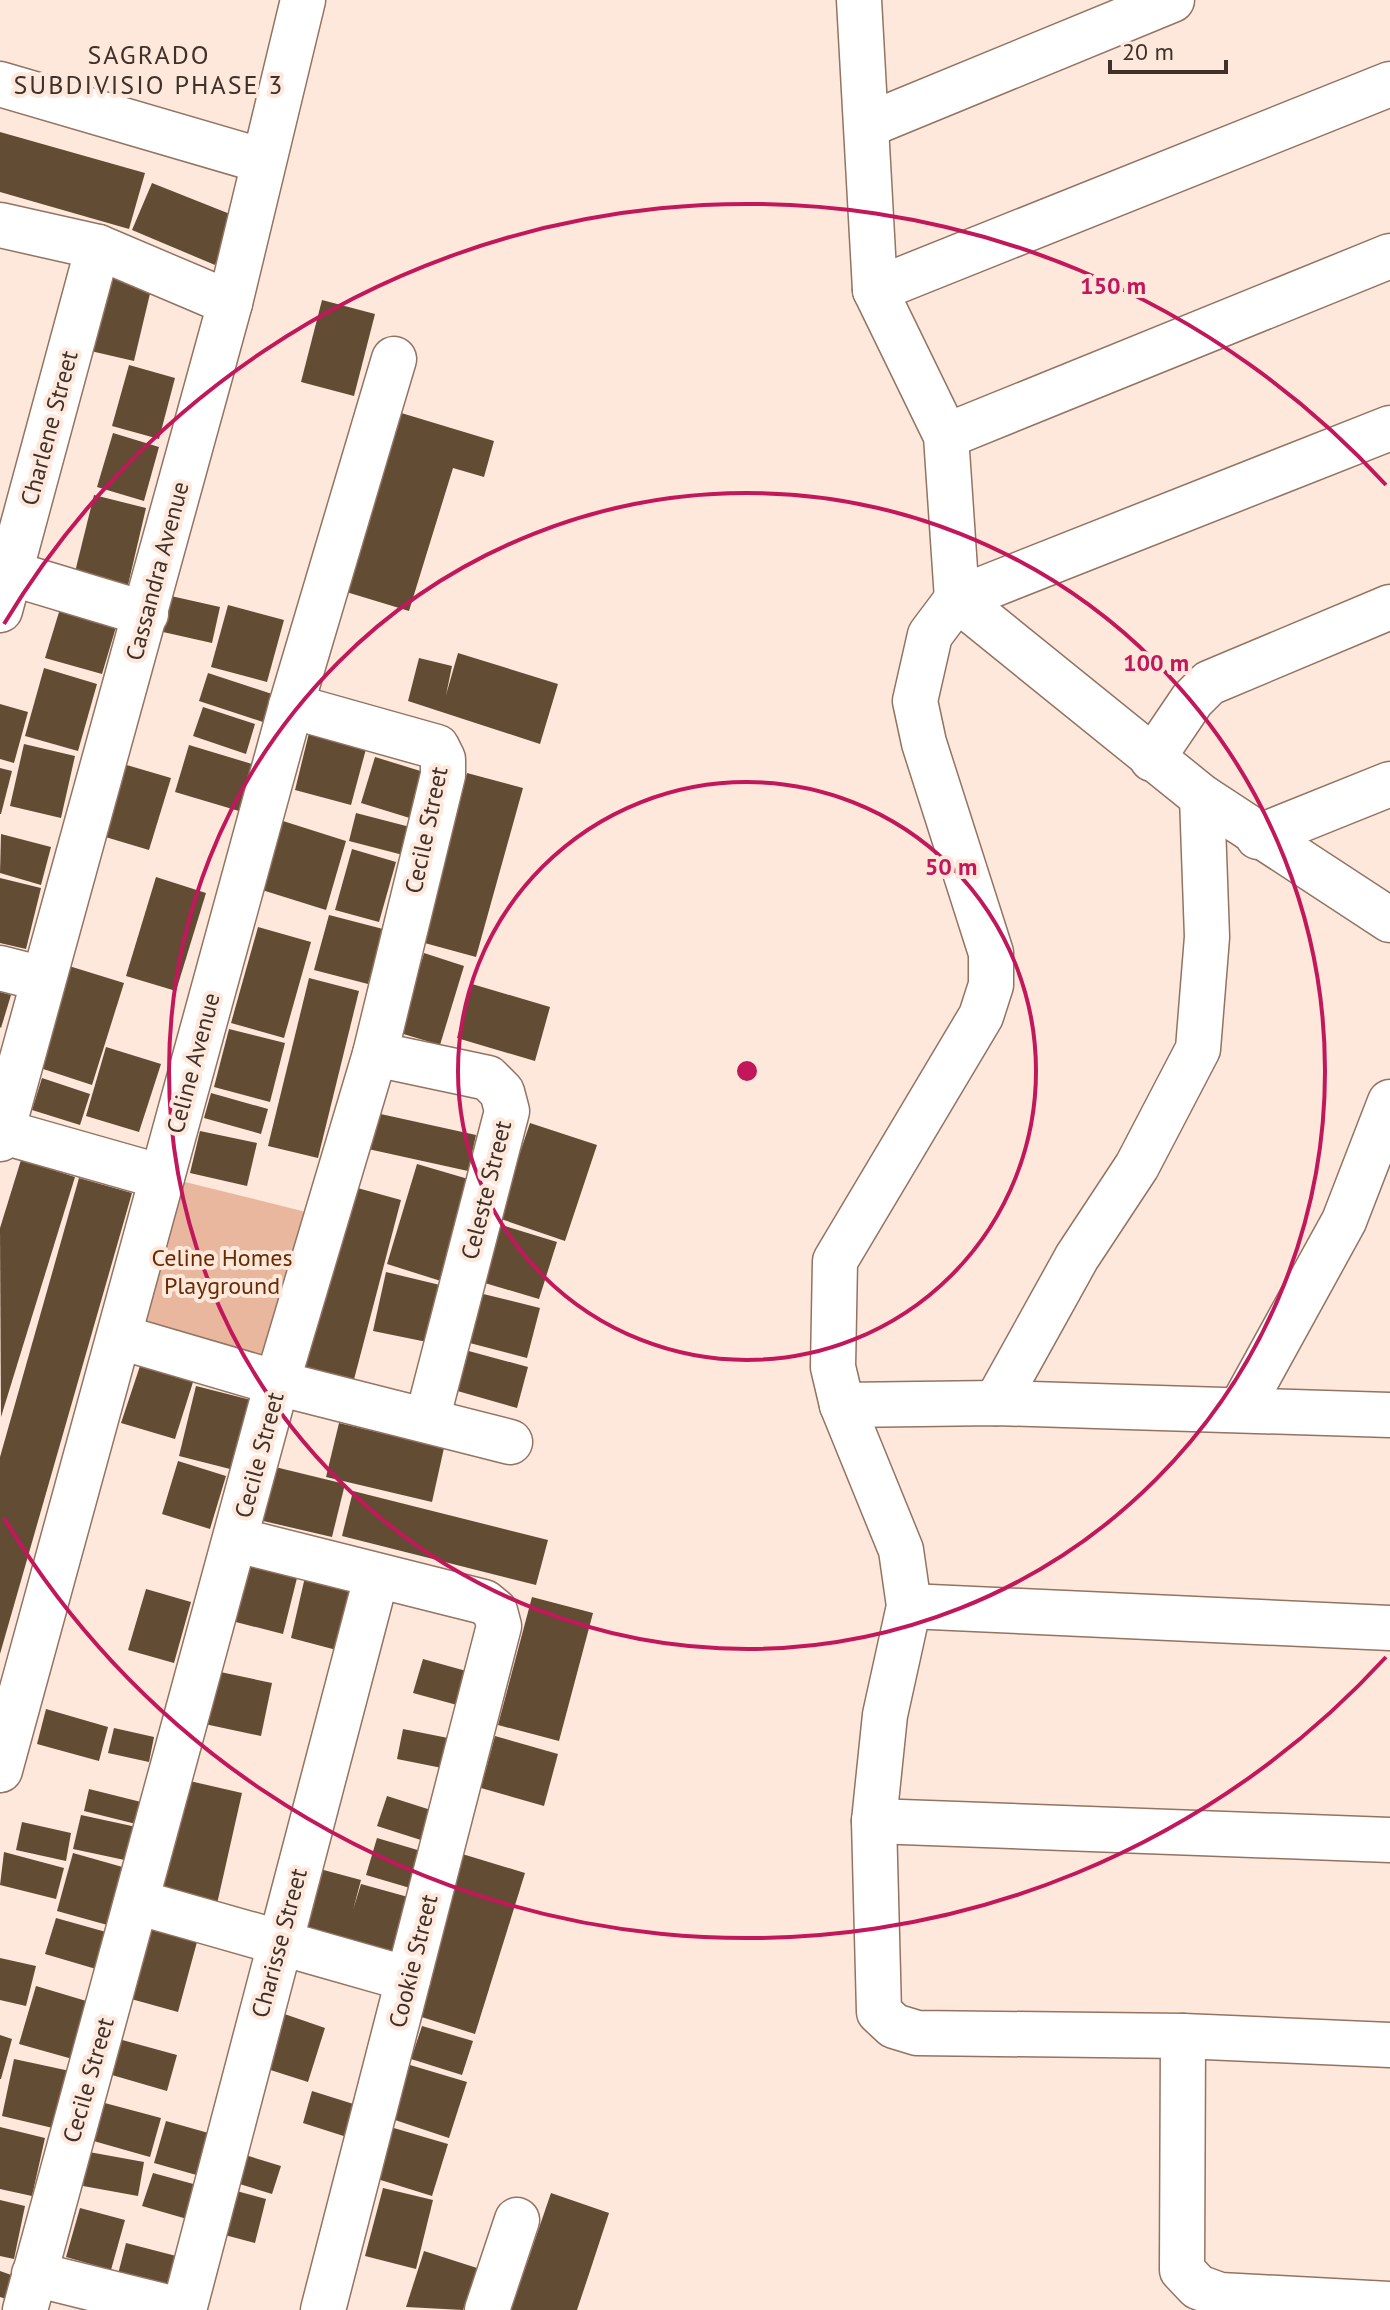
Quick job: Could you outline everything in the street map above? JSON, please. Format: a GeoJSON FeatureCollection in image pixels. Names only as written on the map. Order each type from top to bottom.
{"type":"FeatureCollection","features":[{"type":"Feature","properties":{"kind":"street","name":"Cassandra Avenue"},"geometry":{"type":"LineString","coordinates":[[1,1134],[230,303],[303,0]]}},
{"type":"Feature","properties":{"kind":"street"},"geometry":{"type":"LineString","coordinates":[[859,0],[875,290],[946,436],[957,599],[1202,797],[1258,837],[1390,920]]}},
{"type":"Feature","properties":{"kind":"street"},"geometry":{"type":"LineString","coordinates":[[868,125],[1172,0]]}},
{"type":"Feature","properties":{"kind":"street"},"geometry":{"type":"LineString","coordinates":[[0,84],[263,161]]}},
{"type":"Feature","properties":{"kind":"street"},"geometry":{"type":"LineString","coordinates":[[875,290],[1390,84]]}},
{"type":"Feature","properties":{"kind":"street"},"geometry":{"type":"LineString","coordinates":[[0,225],[98,247],[230,303]]}},
{"type":"Feature","properties":{"kind":"street","name":"Charlene Street"},"geometry":{"type":"LineString","coordinates":[[3,584],[98,247]]}},
{"type":"Feature","properties":{"kind":"street"},"geometry":{"type":"LineString","coordinates":[[946,436],[1390,256]]}},
{"type":"Feature","properties":{"kind":"street","name":"Celine Avenue"},"geometry":{"type":"LineString","coordinates":[[0,1770],[291,706],[394,359]]}},
{"type":"Feature","properties":{"kind":"street"},"geometry":{"type":"LineString","coordinates":[[1390,428],[957,599],[930,635],[915,701],[924,743],[991,953],[991,985],[981,1016],[835,1261],[833,1367],[842,1405],[901,1550],[909,1606],[885,1715],[874,1821],[879,2012],[894,2026],[917,2033],[1183,2036],[1390,2045]]}},
{"type":"Feature","properties":{"kind":"street"},"geometry":{"type":"LineString","coordinates":[[3,584],[146,614]]}},
{"type":"Feature","properties":{"kind":"street"},"geometry":{"type":"LineString","coordinates":[[1152,759],[1192,700],[1209,683],[1390,607]]}},
{"type":"Feature","properties":{"kind":"street","name":"Cecile Street"},"geometry":{"type":"LineString","coordinates":[[29,2292],[237,1540],[277,1383],[375,1054],[443,775],[443,759],[437,747],[291,706]]}},
{"type":"Feature","properties":{"kind":"street"},"geometry":{"type":"LineString","coordinates":[[1258,837],[1390,784]]}},
{"type":"Feature","properties":{"kind":"street"},"geometry":{"type":"LineString","coordinates":[[996,1403],[1077,1257],[1137,1166],[1198,1049],[1207,937],[1202,797]]}},
{"type":"Feature","properties":{"kind":"street"},"geometry":{"type":"LineString","coordinates":[[0,968],[43,979]]}},
{"type":"Feature","properties":{"kind":"street","name":"Celeste Street"},"geometry":{"type":"LineString","coordinates":[[375,1054],[488,1078],[502,1092],[507,1111],[427,1420]]}},
{"type":"Feature","properties":{"kind":"street"},"geometry":{"type":"LineString","coordinates":[[1240,1410],[1344,1221],[1390,1102]]}},
{"type":"Feature","properties":{"kind":"street"},"geometry":{"type":"LineString","coordinates":[[1,1134],[162,1177]]}},
{"type":"Feature","properties":{"kind":"street"},"geometry":{"type":"LineString","coordinates":[[120,1337],[277,1383],[510,1442]]}},
{"type":"Feature","properties":{"kind":"street"},"geometry":{"type":"LineString","coordinates":[[842,1405],[996,1403],[1390,1415]]}},
{"type":"Feature","properties":{"kind":"street"},"geometry":{"type":"LineString","coordinates":[[237,1540],[376,1578]]}},
{"type":"Feature","properties":{"kind":"street","name":"Cookie Street"},"geometry":{"type":"LineString","coordinates":[[323,2310],[499,1626],[495,1611],[484,1602],[376,1578]]}},
{"type":"Feature","properties":{"kind":"street","name":"Charisse Street"},"geometry":{"type":"LineString","coordinates":[[182,2310],[376,1578]]}},
{"type":"Feature","properties":{"kind":"street"},"geometry":{"type":"LineString","coordinates":[[909,1606],[1390,1628]]}},
{"type":"Feature","properties":{"kind":"street"},"geometry":{"type":"LineString","coordinates":[[874,1821],[1390,1840]]}},
{"type":"Feature","properties":{"kind":"street"},"geometry":{"type":"LineString","coordinates":[[137,1902],[278,1945],[408,1979]]}},
{"type":"Feature","properties":{"kind":"street"},"geometry":{"type":"LineString","coordinates":[[1183,2036],[1182,2270],[1198,2287],[1220,2295],[1390,2304]]}},
{"type":"Feature","properties":{"kind":"street"},"geometry":{"type":"LineString","coordinates":[[487,2310],[517,2220]]}},
{"type":"Feature","properties":{"kind":"street"},"geometry":{"type":"LineString","coordinates":[[29,2292],[182,2310]]}},
{"type":"Feature","properties":{"kind":"green space","name":"Celine Homes Playground"},"geometry":{"type":"Polygon","coordinates":[[[173,1179],[314,1214],[268,1365],[132,1327],[173,1179]]]}},
{"type":"Feature","properties":{"kind":"building"},"geometry":{"type":"Polygon","coordinates":[[[0,132],[145,173],[129,229],[0,192],[0,132]]]}},
{"type":"Feature","properties":{"kind":"building"},"geometry":{"type":"Polygon","coordinates":[[[152,183],[235,216],[215,265],[132,230],[152,183]]]}},
{"type":"Feature","properties":{"kind":"building"},"geometry":{"type":"Polygon","coordinates":[[[101,269],[153,281],[134,361],[82,349],[101,269]]]}},
{"type":"Feature","properties":{"kind":"building"},"geometry":{"type":"Polygon","coordinates":[[[322,300],[375,314],[354,396],[301,382],[322,300]]]}},
{"type":"Feature","properties":{"kind":"building"},"geometry":{"type":"Polygon","coordinates":[[[129,365],[175,378],[159,439],[112,426],[129,365]]]}},
{"type":"Feature","properties":{"kind":"building"},"geometry":{"type":"Polygon","coordinates":[[[398,412],[494,441],[484,477],[453,468],[409,611],[343,591],[398,412]]]}},
{"type":"Feature","properties":{"kind":"building"},"geometry":{"type":"Polygon","coordinates":[[[113,433],[159,447],[144,501],[97,487],[113,433]]]}},
{"type":"Feature","properties":{"kind":"building"},"geometry":{"type":"Polygon","coordinates":[[[94,495],[146,508],[128,585],[75,572],[94,495]]]}},
{"type":"Feature","properties":{"kind":"building"},"geometry":{"type":"Polygon","coordinates":[[[171,596],[220,607],[212,643],[163,632],[171,596]]]}},
{"type":"Feature","properties":{"kind":"building"},"geometry":{"type":"Polygon","coordinates":[[[63,599],[119,617],[102,674],[45,658],[63,599]]]}},
{"type":"Feature","properties":{"kind":"building"},"geometry":{"type":"Polygon","coordinates":[[[228,605],[284,620],[267,682],[211,667],[228,605]]]}},
{"type":"Feature","properties":{"kind":"building"},"geometry":{"type":"Polygon","coordinates":[[[458,653],[558,684],[540,744],[408,701],[419,658],[452,666],[446,695],[458,653]]]}},
{"type":"Feature","properties":{"kind":"building"},"geometry":{"type":"Polygon","coordinates":[[[44,668],[97,684],[78,751],[25,736],[44,668]]]}},
{"type":"Feature","properties":{"kind":"building"},"geometry":{"type":"Polygon","coordinates":[[[208,673],[272,694],[263,722],[199,701],[208,673]]]}},
{"type":"Feature","properties":{"kind":"building"},"geometry":{"type":"Polygon","coordinates":[[[0,704],[28,712],[14,763],[0,759],[0,704]]]}},
{"type":"Feature","properties":{"kind":"building"},"geometry":{"type":"Polygon","coordinates":[[[203,707],[255,724],[246,754],[193,736],[203,707]]]}},
{"type":"Feature","properties":{"kind":"building"},"geometry":{"type":"Polygon","coordinates":[[[309,733],[366,749],[351,805],[295,790],[309,733]]]}},
{"type":"Feature","properties":{"kind":"building"},"geometry":{"type":"Polygon","coordinates":[[[24,744],[75,756],[61,818],[10,806],[24,744]]]}},
{"type":"Feature","properties":{"kind":"building"},"geometry":{"type":"Polygon","coordinates":[[[189,745],[252,764],[239,811],[175,792],[189,745]]]}},
{"type":"Feature","properties":{"kind":"building"},"geometry":{"type":"Polygon","coordinates":[[[375,757],[427,773],[413,819],[361,803],[375,757]]]}},
{"type":"Feature","properties":{"kind":"building"},"geometry":{"type":"Polygon","coordinates":[[[113,761],[171,778],[149,850],[92,833],[113,761]]]}},
{"type":"Feature","properties":{"kind":"building"},"geometry":{"type":"Polygon","coordinates":[[[0,768],[12,771],[1,814],[0,814],[0,768]]]}},
{"type":"Feature","properties":{"kind":"building"},"geometry":{"type":"Polygon","coordinates":[[[467,773],[523,788],[476,957],[421,942],[467,773]]]}},
{"type":"Feature","properties":{"kind":"building"},"geometry":{"type":"Polygon","coordinates":[[[356,813],[410,827],[403,855],[349,841],[356,813]]]}},
{"type":"Feature","properties":{"kind":"building"},"geometry":{"type":"Polygon","coordinates":[[[283,821],[346,841],[326,910],[262,890],[283,821]]]}},
{"type":"Feature","properties":{"kind":"building"},"geometry":{"type":"Polygon","coordinates":[[[1,834],[51,847],[41,885],[0,873],[1,834]]]}},
{"type":"Feature","properties":{"kind":"building"},"geometry":{"type":"Polygon","coordinates":[[[352,849],[396,862],[379,922],[335,910],[352,849]]]}},
{"type":"Feature","properties":{"kind":"building"},"geometry":{"type":"Polygon","coordinates":[[[156,877],[206,893],[176,991],[126,976],[156,877]]]}},
{"type":"Feature","properties":{"kind":"building"},"geometry":{"type":"Polygon","coordinates":[[[0,878],[41,888],[26,949],[0,943],[0,878]]]}},
{"type":"Feature","properties":{"kind":"building"},"geometry":{"type":"Polygon","coordinates":[[[329,915],[383,929],[368,984],[314,970],[329,915]]]}},
{"type":"Feature","properties":{"kind":"building"},"geometry":{"type":"Polygon","coordinates":[[[258,927],[311,942],[284,1038],[231,1023],[258,927]]]}},
{"type":"Feature","properties":{"kind":"building"},"geometry":{"type":"Polygon","coordinates":[[[424,953],[464,966],[440,1045],[400,1033],[424,953]]]}},
{"type":"Feature","properties":{"kind":"building"},"geometry":{"type":"Polygon","coordinates":[[[69,966],[124,983],[92,1085],[37,1067],[69,966]]]}},
{"type":"Feature","properties":{"kind":"building"},"geometry":{"type":"Polygon","coordinates":[[[309,978],[359,991],[318,1158],[268,1146],[309,978]]]}},
{"type":"Feature","properties":{"kind":"building"},"geometry":{"type":"Polygon","coordinates":[[[472,984],[550,1007],[535,1061],[457,1038],[472,984]]]}},
{"type":"Feature","properties":{"kind":"building"},"geometry":{"type":"Polygon","coordinates":[[[0,992],[11,995],[1,1028],[0,1027],[0,992]]]}},
{"type":"Feature","properties":{"kind":"building"},"geometry":{"type":"Polygon","coordinates":[[[229,1029],[285,1043],[270,1102],[214,1087],[229,1029]]]}},
{"type":"Feature","properties":{"kind":"building"},"geometry":{"type":"Polygon","coordinates":[[[106,1047],[161,1064],[139,1132],[86,1116],[106,1047]]]}},
{"type":"Feature","properties":{"kind":"building"},"geometry":{"type":"Polygon","coordinates":[[[42,1078],[90,1094],[80,1125],[32,1110],[42,1078]]]}},
{"type":"Feature","properties":{"kind":"building"},"geometry":{"type":"Polygon","coordinates":[[[211,1093],[268,1109],[261,1134],[204,1118],[211,1093]]]}},
{"type":"Feature","properties":{"kind":"building"},"geometry":{"type":"Polygon","coordinates":[[[367,1111],[476,1135],[468,1171],[359,1147],[367,1111]]]}},
{"type":"Feature","properties":{"kind":"building"},"geometry":{"type":"Polygon","coordinates":[[[530,1123],[597,1145],[565,1241],[498,1218],[530,1123]]]}},
{"type":"Feature","properties":{"kind":"building"},"geometry":{"type":"Polygon","coordinates":[[[200,1131],[257,1143],[247,1186],[190,1173],[200,1131]]]}},
{"type":"Feature","properties":{"kind":"building"},"geometry":{"type":"Polygon","coordinates":[[[21,1160],[75,1177],[1,1417],[0,1228],[21,1160]]]}},
{"type":"Feature","properties":{"kind":"building"},"geometry":{"type":"Polygon","coordinates":[[[417,1164],[475,1181],[444,1282],[387,1264],[417,1164]]]}},
{"type":"Feature","properties":{"kind":"building"},"geometry":{"type":"Polygon","coordinates":[[[79,1178],[132,1193],[0,1654],[0,1457],[79,1178]]]}},
{"type":"Feature","properties":{"kind":"building"},"geometry":{"type":"Polygon","coordinates":[[[343,1184],[401,1200],[352,1387],[293,1372],[343,1184]]]}},
{"type":"Feature","properties":{"kind":"building"},"geometry":{"type":"Polygon","coordinates":[[[495,1223],[557,1242],[539,1299],[478,1281],[495,1223]]]}},
{"type":"Feature","properties":{"kind":"building"},"geometry":{"type":"Polygon","coordinates":[[[386,1272],[440,1285],[427,1342],[373,1331],[386,1272]]]}},
{"type":"Feature","properties":{"kind":"building"},"geometry":{"type":"Polygon","coordinates":[[[475,1292],[540,1308],[527,1358],[462,1341],[475,1292]]]}},
{"type":"Feature","properties":{"kind":"building"},"geometry":{"type":"Polygon","coordinates":[[[465,1350],[528,1367],[517,1408],[454,1390],[465,1350]]]}},
{"type":"Feature","properties":{"kind":"building"},"geometry":{"type":"Polygon","coordinates":[[[140,1366],[193,1382],[175,1439],[121,1423],[140,1366]]]}},
{"type":"Feature","properties":{"kind":"building"},"geometry":{"type":"Polygon","coordinates":[[[196,1386],[251,1400],[234,1470],[179,1456],[196,1386]]]}},
{"type":"Feature","properties":{"kind":"building"},"geometry":{"type":"Polygon","coordinates":[[[339,1423],[444,1448],[432,1502],[326,1477],[339,1423]]]}},
{"type":"Feature","properties":{"kind":"building"},"geometry":{"type":"Polygon","coordinates":[[[178,1461],[226,1476],[210,1529],[162,1514],[178,1461]]]}},
{"type":"Feature","properties":{"kind":"building"},"geometry":{"type":"Polygon","coordinates":[[[271,1466],[345,1484],[332,1537],[259,1520],[271,1466]]]}},
{"type":"Feature","properties":{"kind":"building"},"geometry":{"type":"Polygon","coordinates":[[[353,1491],[548,1540],[536,1585],[342,1536],[353,1491]]]}},
{"type":"Feature","properties":{"kind":"building"},"geometry":{"type":"Polygon","coordinates":[[[243,1560],[298,1574],[283,1634],[228,1620],[243,1560]]]}},
{"type":"Feature","properties":{"kind":"building"},"geometry":{"type":"Polygon","coordinates":[[[305,1577],[359,1590],[344,1652],[291,1638],[305,1577]]]}},
{"type":"Feature","properties":{"kind":"building"},"geometry":{"type":"Polygon","coordinates":[[[146,1589],[191,1602],[174,1663],[128,1650],[146,1589]]]}},
{"type":"Feature","properties":{"kind":"building"},"geometry":{"type":"Polygon","coordinates":[[[532,1597],[593,1613],[559,1741],[498,1725],[532,1597]]]}},
{"type":"Feature","properties":{"kind":"building"},"geometry":{"type":"Polygon","coordinates":[[[423,1659],[477,1674],[468,1708],[413,1693],[423,1659]]]}},
{"type":"Feature","properties":{"kind":"building"},"geometry":{"type":"Polygon","coordinates":[[[211,1670],[272,1683],[261,1736],[200,1723],[211,1670]]]}},
{"type":"Feature","properties":{"kind":"building"},"geometry":{"type":"Polygon","coordinates":[[[46,1709],[108,1727],[99,1761],[37,1744],[46,1709]]]}},
{"type":"Feature","properties":{"kind":"building"},"geometry":{"type":"Polygon","coordinates":[[[114,1728],[154,1737],[149,1762],[108,1753],[114,1728]]]}},
{"type":"Feature","properties":{"kind":"building"},"geometry":{"type":"Polygon","coordinates":[[[403,1729],[448,1738],[442,1768],[397,1759],[403,1729]]]}},
{"type":"Feature","properties":{"kind":"building"},"geometry":{"type":"Polygon","coordinates":[[[495,1736],[558,1754],[544,1806],[481,1788],[495,1736]]]}},
{"type":"Feature","properties":{"kind":"building"},"geometry":{"type":"Polygon","coordinates":[[[181,1779],[242,1793],[217,1904],[155,1890],[181,1779]]]}},
{"type":"Feature","properties":{"kind":"building"},"geometry":{"type":"Polygon","coordinates":[[[89,1789],[141,1802],[136,1824],[84,1811],[89,1789]]]}},
{"type":"Feature","properties":{"kind":"building"},"geometry":{"type":"Polygon","coordinates":[[[387,1796],[434,1811],[424,1841],[377,1826],[387,1796]]]}},
{"type":"Feature","properties":{"kind":"building"},"geometry":{"type":"Polygon","coordinates":[[[81,1815],[141,1828],[134,1862],[73,1849],[81,1815]]]}},
{"type":"Feature","properties":{"kind":"building"},"geometry":{"type":"Polygon","coordinates":[[[22,1822],[71,1833],[66,1861],[16,1850],[22,1822]]]}},
{"type":"Feature","properties":{"kind":"building"},"geometry":{"type":"Polygon","coordinates":[[[377,1838],[421,1851],[410,1888],[366,1875],[377,1838]]]}},
{"type":"Feature","properties":{"kind":"building"},"geometry":{"type":"Polygon","coordinates":[[[4,1852],[64,1868],[56,1899],[0,1885],[4,1852]]]}},
{"type":"Feature","properties":{"kind":"building"},"geometry":{"type":"Polygon","coordinates":[[[73,1853],[126,1868],[111,1926],[57,1911],[73,1853]]]}},
{"type":"Feature","properties":{"kind":"building"},"geometry":{"type":"Polygon","coordinates":[[[459,1853],[525,1873],[475,2034],[409,2013],[459,1853]]]}},
{"type":"Feature","properties":{"kind":"building"},"geometry":{"type":"Polygon","coordinates":[[[305,1865],[361,1880],[353,1910],[361,1884],[408,1897],[391,1959],[288,1932],[305,1865]]]}},
{"type":"Feature","properties":{"kind":"building"},"geometry":{"type":"Polygon","coordinates":[[[56,1918],[106,1932],[96,1969],[45,1954],[56,1918]]]}},
{"type":"Feature","properties":{"kind":"building"},"geometry":{"type":"Polygon","coordinates":[[[143,1928],[197,1942],[178,2012],[124,1997],[143,1928]]]}},
{"type":"Feature","properties":{"kind":"building"},"geometry":{"type":"Polygon","coordinates":[[[0,1958],[36,1966],[26,2006],[0,2000],[0,1958]]]}},
{"type":"Feature","properties":{"kind":"building"},"geometry":{"type":"Polygon","coordinates":[[[36,1986],[93,2003],[76,2060],[19,2044],[36,1986]]]}},
{"type":"Feature","properties":{"kind":"building"},"geometry":{"type":"Polygon","coordinates":[[[270,2009],[325,2028],[308,2082],[252,2064],[270,2009]]]}},
{"type":"Feature","properties":{"kind":"building"},"geometry":{"type":"Polygon","coordinates":[[[422,2026],[473,2041],[462,2075],[411,2059],[422,2026]]]}},
{"type":"Feature","properties":{"kind":"building"},"geometry":{"type":"Polygon","coordinates":[[[0,2035],[12,2039],[1,2079],[0,2079],[0,2035]]]}},
{"type":"Feature","properties":{"kind":"building"},"geometry":{"type":"Polygon","coordinates":[[[115,2038],[177,2055],[167,2091],[105,2073],[115,2038]]]}},
{"type":"Feature","properties":{"kind":"building"},"geometry":{"type":"Polygon","coordinates":[[[14,2059],[70,2071],[57,2129],[2,2116],[14,2059]]]}},
{"type":"Feature","properties":{"kind":"building"},"geometry":{"type":"Polygon","coordinates":[[[410,2065],[467,2082],[449,2138],[392,2119],[410,2065]]]}},
{"type":"Feature","properties":{"kind":"building"},"geometry":{"type":"Polygon","coordinates":[[[312,2091],[363,2107],[353,2139],[303,2123],[312,2091]]]}},
{"type":"Feature","properties":{"kind":"building"},"geometry":{"type":"Polygon","coordinates":[[[101,2102],[161,2118],[150,2157],[90,2140],[101,2102]]]}},
{"type":"Feature","properties":{"kind":"building"},"geometry":{"type":"Polygon","coordinates":[[[166,2121],[212,2134],[200,2176],[154,2163],[166,2121]]]}},
{"type":"Feature","properties":{"kind":"building"},"geometry":{"type":"Polygon","coordinates":[[[387,2126],[448,2144],[432,2196],[371,2177],[387,2126]]]}},
{"type":"Feature","properties":{"kind":"building"},"geometry":{"type":"Polygon","coordinates":[[[0,2127],[45,2138],[32,2196],[0,2189],[0,2127]]]}},
{"type":"Feature","properties":{"kind":"building"},"geometry":{"type":"Polygon","coordinates":[[[232,2151],[281,2166],[272,2194],[223,2179],[232,2151]]]}},
{"type":"Feature","properties":{"kind":"building"},"geometry":{"type":"Polygon","coordinates":[[[89,2152],[144,2162],[138,2196],[83,2186],[89,2152]]]}},
{"type":"Feature","properties":{"kind":"building"},"geometry":{"type":"Polygon","coordinates":[[[153,2173],[197,2185],[187,2219],[142,2206],[153,2173]]]}},
{"type":"Feature","properties":{"kind":"building"},"geometry":{"type":"Polygon","coordinates":[[[218,2186],[266,2199],[255,2243],[206,2230],[218,2186]]]}},
{"type":"Feature","properties":{"kind":"building"},"geometry":{"type":"Polygon","coordinates":[[[383,2188],[433,2200],[416,2269],[365,2256],[383,2188]]]}},
{"type":"Feature","properties":{"kind":"building"},"geometry":{"type":"Polygon","coordinates":[[[551,2193],[609,2213],[577,2310],[511,2310],[551,2193]]]}},
{"type":"Feature","properties":{"kind":"building"},"geometry":{"type":"Polygon","coordinates":[[[0,2200],[25,2206],[14,2259],[0,2256],[0,2200]]]}},
{"type":"Feature","properties":{"kind":"building"},"geometry":{"type":"Polygon","coordinates":[[[80,2208],[125,2220],[111,2270],[66,2257],[80,2208]]]}},
{"type":"Feature","properties":{"kind":"building"},"geometry":{"type":"Polygon","coordinates":[[[126,2243],[180,2257],[172,2291],[117,2278],[126,2243]]]}},
{"type":"Feature","properties":{"kind":"building"},"geometry":{"type":"Polygon","coordinates":[[[424,2251],[477,2268],[463,2310],[406,2307],[424,2251]]]}},
{"type":"Feature","properties":{"kind":"building"},"geometry":{"type":"Polygon","coordinates":[[[0,2271],[17,2277],[9,2300],[0,2297],[0,2271]]]}},
{"type":"Feature","properties":{"kind":"district","name":"SAGRADO SUBDIVISIO PHASE 3"},"geometry":{"type":"Point","coordinates":[149,69]}}]}
